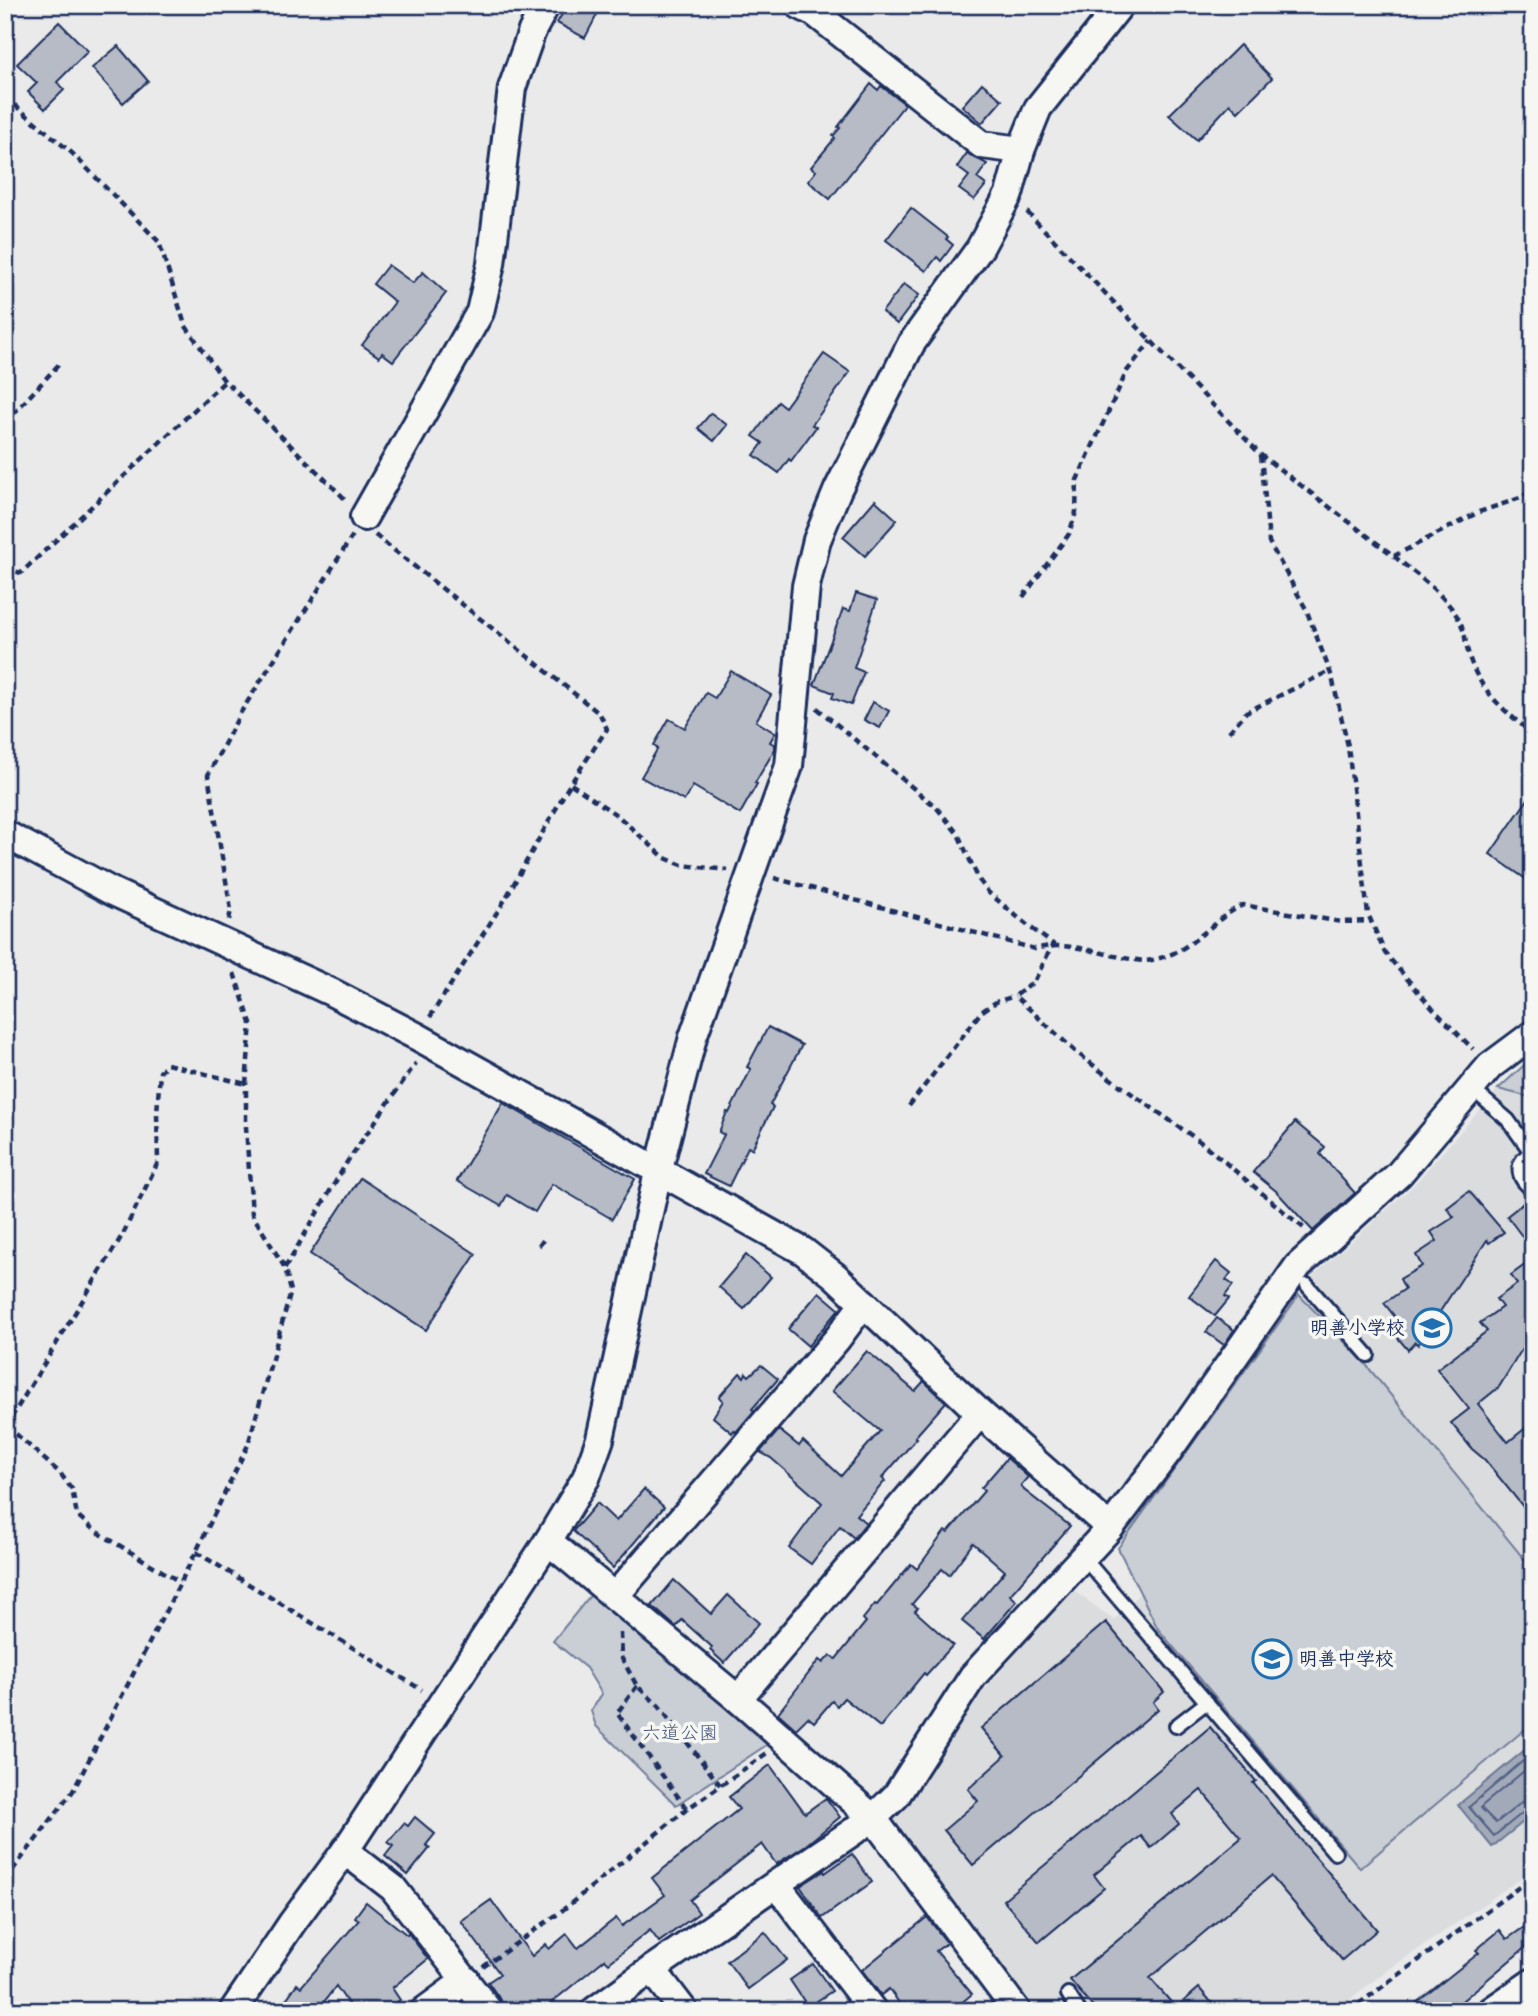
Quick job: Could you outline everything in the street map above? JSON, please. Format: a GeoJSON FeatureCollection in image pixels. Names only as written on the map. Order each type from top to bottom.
{"type":"FeatureCollection","features":[{"type":"Feature","properties":{"kind":"street"},"geometry":{"type":"LineString","coordinates":[[362,520],[480,312],[491,264],[512,88],[532,31],[545,5]]}},
{"type":"Feature","properties":{"kind":"street"},"geometry":{"type":"LineString","coordinates":[[799,5],[815,13],[982,145],[1021,150]]}},
{"type":"Feature","properties":{"kind":"street"},"geometry":{"type":"LineString","coordinates":[[233,2011],[292,1923],[345,1851],[548,1541],[586,1478],[600,1439],[658,1172],[693,1037],[789,766],[806,586],[817,540],[838,489],[911,344],[980,248],[1009,194],[1021,150],[1038,108],[1119,5]]}},
{"type":"Feature","properties":{"kind":"street"},"geometry":{"type":"LineString","coordinates":[[5,834],[113,892],[331,992],[424,1040],[803,1251],[835,1276],[980,1413],[1110,1528]]}},
{"type":"Feature","properties":{"kind":"street"},"geometry":{"type":"LineString","coordinates":[[594,2011],[873,1818],[896,1796],[973,1676],[1110,1528],[1301,1279],[1323,1244],[1399,1174],[1490,1066],[1533,1034]]}},
{"type":"Feature","properties":{"kind":"street"},"geometry":{"type":"LineString","coordinates":[[615,1596],[837,1339],[864,1303]]}},
{"type":"Feature","properties":{"kind":"street"},"geometry":{"type":"LineString","coordinates":[[738,1699],[980,1413]]}},
{"type":"Feature","properties":{"kind":"street"},"geometry":{"type":"LineString","coordinates":[[548,1541],[738,1699],[873,1818],[1017,2011]]}},
{"type":"Feature","properties":{"kind":"street"},"geometry":{"type":"LineString","coordinates":[[345,1851],[393,1888],[469,1977],[489,2011]]}},
{"type":"Feature","properties":{"kind":"street"},"geometry":{"type":"LineString","coordinates":[[776,1884],[873,2011]]}},
{"type":"Feature","properties":{"kind":"street"},"geometry":{"type":"LineString","coordinates":[[652,1969],[684,2011]]}},
{"type":"Feature","properties":{"kind":"street"},"geometry":{"type":"LineString","coordinates":[[424,2011],[469,1977]]}},
{"type":"Feature","properties":{"kind":"street"},"geometry":{"type":"LineString","coordinates":[[1491,2011],[1533,1982]]}},
{"type":"Feature","properties":{"kind":"lane"},"geometry":{"type":"LineString","coordinates":[[1471,1088],[1508,1120],[1532,1152],[1523,1159],[1519,1171],[1523,1183],[1533,1189]]}},
{"type":"Feature","properties":{"kind":"lane"},"geometry":{"type":"LineString","coordinates":[[1301,1279],[1367,1355]]}},
{"type":"Feature","properties":{"kind":"lane"},"geometry":{"type":"LineString","coordinates":[[1083,1557],[1335,1853]]}},
{"type":"Feature","properties":{"kind":"lane"},"geometry":{"type":"LineString","coordinates":[[1176,1726],[1207,1702]]}},
{"type":"Feature","properties":{"kind":"lane"},"geometry":{"type":"LineString","coordinates":[[1068,1994],[1079,2011]]}},
{"type":"Feature","properties":{"kind":"path"},"geometry":{"type":"LineString","coordinates":[[5,97],[72,153],[159,242],[185,325],[225,381],[362,520],[600,714],[607,729],[571,783],[424,1040],[347,1162],[285,1268]]}},
{"type":"Feature","properties":{"kind":"path"},"geometry":{"type":"LineString","coordinates":[[1009,194],[1261,455],[1394,556],[1445,601],[1457,615],[1465,631],[1470,660],[1483,687],[1511,717],[1533,734]]}},
{"type":"Feature","properties":{"kind":"path"},"geometry":{"type":"LineString","coordinates":[[1023,597],[1069,534],[1076,512],[1077,481],[1127,371],[1151,341]]}},
{"type":"Feature","properties":{"kind":"path"},"geometry":{"type":"LineString","coordinates":[[5,424],[61,362]]}},
{"type":"Feature","properties":{"kind":"path"},"geometry":{"type":"LineString","coordinates":[[5,568],[21,573],[225,381]]}},
{"type":"Feature","properties":{"kind":"path"},"geometry":{"type":"LineString","coordinates":[[1261,455],[1269,542],[1306,609],[1330,671],[1348,746],[1368,914],[1385,953],[1433,1009],[1490,1066]]}},
{"type":"Feature","properties":{"kind":"path"},"geometry":{"type":"LineString","coordinates":[[1394,556],[1479,512],[1523,497],[1533,487]]}},
{"type":"Feature","properties":{"kind":"path"},"geometry":{"type":"LineString","coordinates":[[5,1880],[73,1791],[248,1445],[291,1291],[285,1268],[252,1214],[246,1127],[251,1023],[225,944],[231,910],[208,775],[247,701],[362,520]]}},
{"type":"Feature","properties":{"kind":"path"},"geometry":{"type":"LineString","coordinates":[[1229,732],[1246,712],[1330,671]]}},
{"type":"Feature","properties":{"kind":"path"},"geometry":{"type":"LineString","coordinates":[[796,689],[936,807],[958,834],[979,880],[989,893],[1054,944],[1148,961],[1171,956],[1195,942],[1243,905],[1341,922],[1371,920]]}},
{"type":"Feature","properties":{"kind":"path"},"geometry":{"type":"LineString","coordinates":[[571,783],[618,816],[665,858],[682,865],[752,872],[1035,949],[1054,944]]}},
{"type":"Feature","properties":{"kind":"path"},"geometry":{"type":"LineString","coordinates":[[909,1106],[981,1012],[996,1002],[1015,996],[1034,982],[1054,944]]}},
{"type":"Feature","properties":{"kind":"path"},"geometry":{"type":"LineString","coordinates":[[1015,996],[1075,1051],[1202,1143],[1323,1244]]}},
{"type":"Feature","properties":{"kind":"path"},"geometry":{"type":"LineString","coordinates":[[180,1582],[94,1530],[77,1515],[72,1489],[60,1473],[6,1426],[123,1234],[158,1162],[160,1072],[167,1064],[246,1084]]}},
{"type":"Feature","properties":{"kind":"path"},"geometry":{"type":"LineString","coordinates":[[539,1246],[544,1239]]}},
{"type":"Feature","properties":{"kind":"path"},"geometry":{"type":"LineString","coordinates":[[196,1552],[441,1702]]}},
{"type":"Feature","properties":{"kind":"path"},"geometry":{"type":"LineString","coordinates":[[620,1634],[621,1657],[637,1686],[659,1706],[720,1786]]}},
{"type":"Feature","properties":{"kind":"path"},"geometry":{"type":"LineString","coordinates":[[637,1686],[617,1713],[687,1809]]}},
{"type":"Feature","properties":{"kind":"path"},"geometry":{"type":"LineString","coordinates":[[469,1977],[559,1913],[687,1809],[785,1740]]}},
{"type":"Feature","properties":{"kind":"path"},"geometry":{"type":"LineString","coordinates":[[1349,2011],[1533,1877]]}},
{"type":"Feature","properties":{"kind":"shaded area","name":"明善中学校"},"geometry":{"type":"Polygon","coordinates":[[[1533,1057],[1533,1870],[1378,1977],[1335,2011],[1032,2011],[893,1822],[978,1697],[1072,1589],[1114,1620],[1140,1593],[1118,1548],[1299,1295],[1315,1274],[1412,1187],[1498,1089],[1533,1057]]]}},
{"type":"Feature","properties":{"kind":"green space"},"geometry":{"type":"Polygon","coordinates":[[[1533,1057],[1533,1098],[1498,1089],[1533,1057]]]}},
{"type":"Feature","properties":{"kind":"green space"},"geometry":{"type":"Polygon","coordinates":[[[1299,1295],[1363,1361],[1533,1570],[1533,1728],[1530,1725],[1360,1868],[1158,1629],[1118,1548],[1299,1295]]]}},
{"type":"Feature","properties":{"kind":"green space","name":"六道公園"},"geometry":{"type":"Polygon","coordinates":[[[593,1592],[771,1739],[768,1744],[676,1805],[596,1726],[591,1711],[602,1694],[586,1668],[553,1641],[593,1592]]]}},
{"type":"Feature","properties":{"kind":"water"},"geometry":{"type":"Polygon","coordinates":[[[1526,1749],[1533,1758],[1533,1814],[1492,1847],[1458,1805],[1526,1749]]]}},
{"type":"Feature","properties":{"kind":"building"},"geometry":{"type":"Polygon","coordinates":[[[567,5],[602,5],[585,38],[557,23],[567,5]]]}},
{"type":"Feature","properties":{"kind":"building"},"geometry":{"type":"Polygon","coordinates":[[[59,22],[88,51],[57,82],[64,90],[45,109],[28,92],[37,83],[17,64],[59,22]]]}},
{"type":"Feature","properties":{"kind":"building"},"geometry":{"type":"Polygon","coordinates":[[[1240,45],[1272,78],[1238,112],[1230,104],[1197,140],[1169,115],[1240,45]]]}},
{"type":"Feature","properties":{"kind":"building"},"geometry":{"type":"Polygon","coordinates":[[[118,46],[148,81],[123,103],[92,68],[118,46]]]}},
{"type":"Feature","properties":{"kind":"building"},"geometry":{"type":"Polygon","coordinates":[[[982,83],[1002,100],[982,123],[962,106],[982,83]]]}},
{"type":"Feature","properties":{"kind":"building"},"geometry":{"type":"Polygon","coordinates":[[[871,84],[878,90],[881,86],[905,104],[830,199],[808,181],[816,171],[811,167],[835,138],[833,136],[840,128],[838,127],[871,84]]]}},
{"type":"Feature","properties":{"kind":"building"},"geometry":{"type":"Polygon","coordinates":[[[967,153],[987,164],[977,178],[986,185],[974,200],[959,189],[969,176],[957,167],[967,153]]]}},
{"type":"Feature","properties":{"kind":"building"},"geometry":{"type":"Polygon","coordinates":[[[911,208],[948,237],[946,239],[953,245],[941,261],[937,257],[926,271],[886,240],[911,208]]]}},
{"type":"Feature","properties":{"kind":"building"},"geometry":{"type":"Polygon","coordinates":[[[388,265],[413,283],[423,272],[446,293],[393,361],[382,353],[379,357],[362,345],[395,302],[373,284],[388,265]]]}},
{"type":"Feature","properties":{"kind":"building"},"geometry":{"type":"Polygon","coordinates":[[[904,284],[919,295],[897,324],[882,312],[904,284]]]}},
{"type":"Feature","properties":{"kind":"building"},"geometry":{"type":"Polygon","coordinates":[[[824,354],[850,372],[812,425],[816,427],[779,473],[754,455],[763,443],[753,436],[778,402],[785,407],[824,354]]]}},
{"type":"Feature","properties":{"kind":"building"},"geometry":{"type":"Polygon","coordinates":[[[711,413],[727,425],[714,441],[698,428],[711,413]]]}},
{"type":"Feature","properties":{"kind":"building"},"geometry":{"type":"Polygon","coordinates":[[[875,500],[897,520],[865,556],[843,537],[875,500]]]}},
{"type":"Feature","properties":{"kind":"building"},"geometry":{"type":"Polygon","coordinates":[[[856,593],[877,600],[854,668],[864,672],[851,705],[832,698],[834,693],[814,685],[843,609],[850,611],[856,593]]]}},
{"type":"Feature","properties":{"kind":"building"},"geometry":{"type":"Polygon","coordinates":[[[731,671],[771,695],[756,721],[775,733],[770,742],[775,745],[775,749],[740,814],[693,786],[684,801],[641,777],[658,748],[654,745],[669,719],[685,728],[706,693],[715,698],[731,671]]]}},
{"type":"Feature","properties":{"kind":"building"},"geometry":{"type":"Polygon","coordinates":[[[873,702],[889,711],[880,728],[864,720],[873,702]]]}},
{"type":"Feature","properties":{"kind":"building"},"geometry":{"type":"Polygon","coordinates":[[[1533,792],[1533,884],[1490,854],[1533,792]]]}},
{"type":"Feature","properties":{"kind":"building"},"geometry":{"type":"Polygon","coordinates":[[[768,1027],[802,1045],[770,1105],[773,1107],[752,1149],[748,1147],[729,1186],[704,1174],[724,1135],[719,1132],[727,1112],[729,1113],[751,1069],[747,1067],[768,1027]]]}},
{"type":"Feature","properties":{"kind":"building"},"geometry":{"type":"Polygon","coordinates":[[[503,1103],[635,1179],[612,1219],[552,1184],[535,1212],[507,1195],[501,1206],[457,1181],[503,1103]]]}},
{"type":"Feature","properties":{"kind":"building"},"geometry":{"type":"Polygon","coordinates":[[[1295,1122],[1325,1147],[1320,1154],[1355,1193],[1313,1231],[1276,1191],[1253,1172],[1295,1122]]]}},
{"type":"Feature","properties":{"kind":"building"},"geometry":{"type":"Polygon","coordinates":[[[360,1178],[476,1254],[426,1330],[310,1254],[360,1178]]]}},
{"type":"Feature","properties":{"kind":"building"},"geometry":{"type":"Polygon","coordinates":[[[1469,1191],[1504,1232],[1489,1243],[1487,1240],[1418,1345],[1415,1342],[1408,1350],[1387,1325],[1395,1317],[1384,1303],[1405,1289],[1400,1279],[1422,1266],[1416,1255],[1437,1241],[1431,1232],[1454,1217],[1447,1208],[1469,1191]]]}},
{"type":"Feature","properties":{"kind":"building"},"geometry":{"type":"Polygon","coordinates":[[[1533,1198],[1533,1251],[1507,1216],[1533,1198]]]}},
{"type":"Feature","properties":{"kind":"building"},"geometry":{"type":"Polygon","coordinates":[[[746,1255],[771,1277],[744,1309],[719,1287],[746,1255]]]}},
{"type":"Feature","properties":{"kind":"building"},"geometry":{"type":"Polygon","coordinates":[[[1533,1259],[1533,1331],[1499,1387],[1478,1404],[1508,1442],[1533,1422],[1533,1519],[1451,1423],[1469,1409],[1437,1369],[1487,1331],[1480,1323],[1502,1307],[1496,1299],[1517,1284],[1511,1275],[1533,1259]]]}},
{"type":"Feature","properties":{"kind":"building"},"geometry":{"type":"Polygon","coordinates":[[[1216,1261],[1231,1273],[1226,1280],[1233,1285],[1225,1296],[1229,1299],[1215,1316],[1189,1296],[1216,1261]]]}},
{"type":"Feature","properties":{"kind":"building"},"geometry":{"type":"Polygon","coordinates":[[[819,1292],[839,1309],[808,1346],[788,1329],[819,1292]]]}},
{"type":"Feature","properties":{"kind":"building"},"geometry":{"type":"Polygon","coordinates":[[[1217,1318],[1234,1330],[1224,1345],[1206,1332],[1217,1318]]]}},
{"type":"Feature","properties":{"kind":"building"},"geometry":{"type":"Polygon","coordinates":[[[867,1351],[915,1391],[924,1381],[946,1402],[882,1478],[885,1481],[856,1515],[866,1523],[854,1538],[840,1526],[811,1564],[789,1548],[822,1503],[771,1458],[760,1452],[779,1430],[799,1446],[803,1441],[841,1476],[880,1431],[832,1391],[867,1351]]]}},
{"type":"Feature","properties":{"kind":"building"},"geometry":{"type":"Polygon","coordinates":[[[761,1365],[778,1379],[752,1409],[754,1411],[736,1432],[734,1430],[732,1433],[713,1417],[723,1401],[719,1397],[740,1373],[744,1377],[746,1373],[749,1376],[761,1365]]]}},
{"type":"Feature","properties":{"kind":"building"},"geometry":{"type":"Polygon","coordinates":[[[1007,1458],[1028,1477],[1021,1485],[1024,1490],[1070,1526],[1010,1595],[1017,1601],[984,1639],[962,1621],[1005,1571],[973,1543],[949,1575],[942,1569],[912,1604],[918,1608],[915,1611],[953,1645],[926,1675],[924,1673],[880,1727],[844,1698],[837,1706],[832,1701],[814,1722],[808,1717],[796,1729],[778,1713],[819,1660],[823,1663],[830,1655],[836,1659],[866,1622],[863,1619],[875,1604],[877,1605],[911,1564],[917,1569],[945,1531],[948,1533],[984,1491],[981,1488],[1007,1458]]]}},
{"type":"Feature","properties":{"kind":"building"},"geometry":{"type":"Polygon","coordinates":[[[644,1489],[664,1507],[613,1568],[573,1531],[597,1503],[616,1521],[644,1489]]]}},
{"type":"Feature","properties":{"kind":"building"},"geometry":{"type":"Polygon","coordinates":[[[674,1580],[711,1614],[728,1595],[759,1623],[724,1663],[710,1650],[712,1647],[682,1620],[676,1627],[652,1606],[674,1580]]]}},
{"type":"Feature","properties":{"kind":"building"},"geometry":{"type":"Polygon","coordinates":[[[1106,1622],[1164,1692],[1153,1702],[1158,1709],[973,1865],[944,1830],[978,1801],[968,1789],[1005,1756],[981,1728],[1106,1622]]]}},
{"type":"Feature","properties":{"kind":"building"},"geometry":{"type":"Polygon","coordinates":[[[1210,1727],[1256,1781],[1253,1783],[1377,1930],[1342,1960],[1271,1876],[1150,1978],[1176,2008],[1199,1988],[1219,2011],[1096,2011],[1070,1980],[1241,1838],[1201,1790],[1172,1814],[1179,1824],[1151,1848],[1141,1836],[1094,1875],[1104,1888],[1039,1942],[1003,1900],[1210,1727]]]}},
{"type":"Feature","properties":{"kind":"building"},"geometry":{"type":"Polygon","coordinates":[[[770,1765],[805,1813],[826,1798],[840,1817],[806,1845],[776,1864],[762,1844],[690,1900],[699,1913],[659,1942],[650,1930],[609,1963],[605,1959],[541,2011],[508,2011],[488,1982],[500,1974],[461,1921],[491,1900],[532,1956],[546,1944],[549,1949],[567,1934],[578,1948],[616,1918],[622,1926],[665,1895],[652,1878],[739,1809],[729,1797],[770,1765]]]}},
{"type":"Feature","properties":{"kind":"building"},"geometry":{"type":"Polygon","coordinates":[[[415,1817],[435,1834],[426,1845],[430,1848],[408,1875],[385,1856],[393,1846],[388,1842],[404,1823],[408,1826],[415,1817]]]}},
{"type":"Feature","properties":{"kind":"building"},"geometry":{"type":"Polygon","coordinates":[[[852,1854],[872,1882],[822,1918],[800,1886],[852,1854]]]}},
{"type":"Feature","properties":{"kind":"building"},"geometry":{"type":"Polygon","coordinates":[[[366,1902],[407,1935],[408,1933],[428,1959],[392,1988],[400,2000],[383,2011],[353,2011],[336,1986],[317,2011],[278,2011],[297,1984],[301,1987],[359,1920],[355,1917],[366,1902]]]}},
{"type":"Feature","properties":{"kind":"building"},"geometry":{"type":"Polygon","coordinates":[[[927,1917],[947,1943],[936,1951],[972,1994],[952,2011],[905,2011],[889,1989],[881,1995],[862,1970],[927,1917]]]}},
{"type":"Feature","properties":{"kind":"building"},"geometry":{"type":"Polygon","coordinates":[[[1533,1921],[1533,1941],[1450,2011],[1406,2011],[1479,1953],[1476,1950],[1500,1930],[1507,1939],[1533,1921]]]}},
{"type":"Feature","properties":{"kind":"building"},"geometry":{"type":"Polygon","coordinates":[[[765,1932],[787,1960],[748,1989],[727,1961],[765,1932]]]}},
{"type":"Feature","properties":{"kind":"building"},"geometry":{"type":"Polygon","coordinates":[[[813,1964],[832,1991],[808,2007],[790,1980],[813,1964]]]}},
{"type":"Feature","properties":{"kind":"place","name":"明善小学校"},"geometry":{"type":"Point","coordinates":[1432,1328]}},
{"type":"Feature","properties":{"kind":"place","name":"明善中学校"},"geometry":{"type":"Point","coordinates":[1272,1659]}}]}
